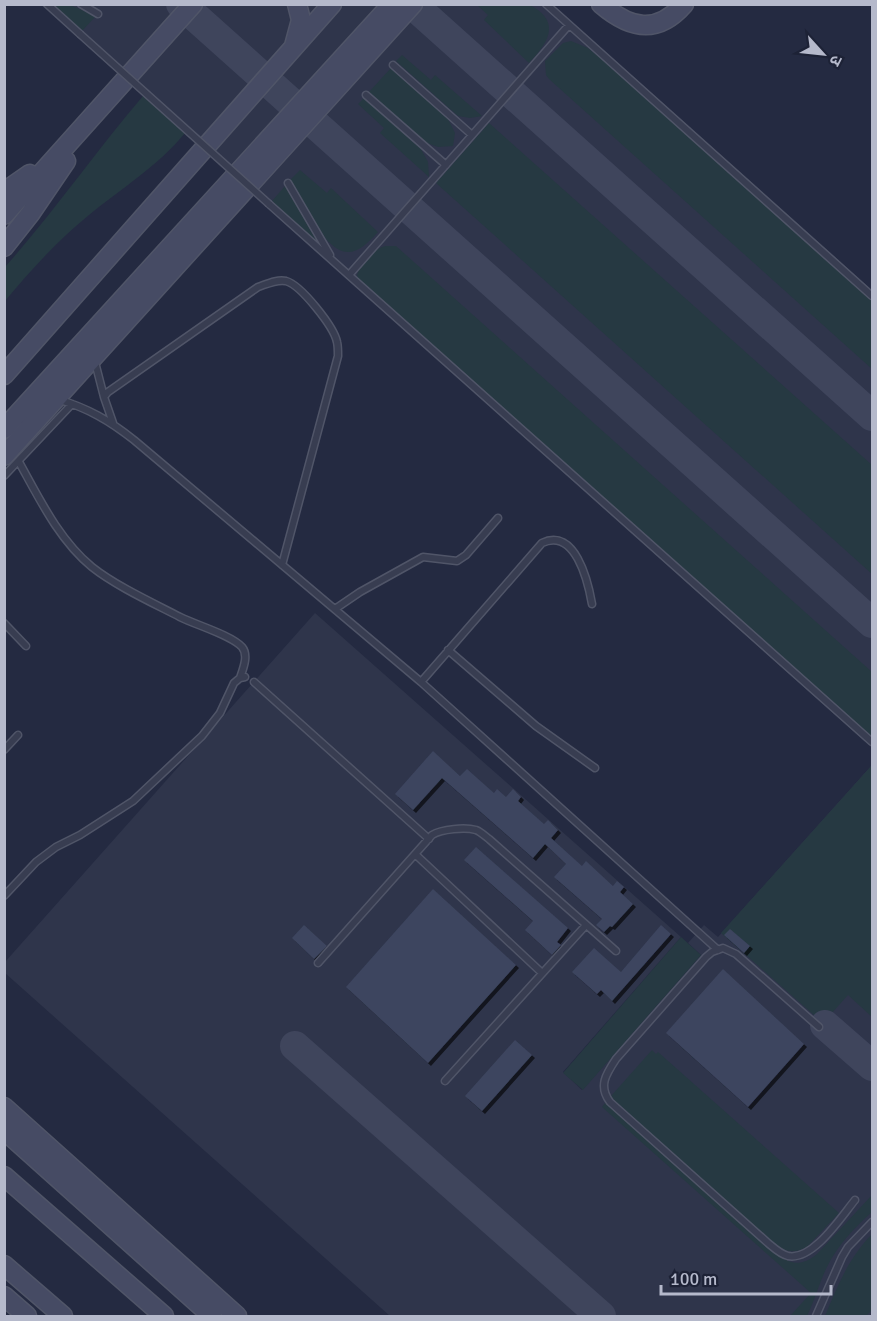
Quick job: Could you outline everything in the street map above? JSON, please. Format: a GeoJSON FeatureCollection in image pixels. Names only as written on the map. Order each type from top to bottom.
{"type":"FeatureCollection","features":[{"type":"Feature","properties":{"kind":"street"},"geometry":{"type":"LineString","coordinates":[[4,215],[193,4]]}},
{"type":"Feature","properties":{"kind":"street"},"geometry":{"type":"LineString","coordinates":[[292,52],[301,20],[297,4]]}},
{"type":"Feature","properties":{"kind":"street"},"geometry":{"type":"LineString","coordinates":[[4,375],[292,52],[332,4]]}},
{"type":"Feature","properties":{"kind":"street"},"geometry":{"type":"LineString","coordinates":[[4,429],[392,4]]}},
{"type":"Feature","properties":{"kind":"street"},"geometry":{"type":"LineString","coordinates":[[12,459],[65,401],[94,358],[413,4]]}},
{"type":"Feature","properties":{"kind":"street"},"geometry":{"type":"LineString","coordinates":[[602,4],[617,18],[632,24],[644,25],[671,18],[684,4]]}},
{"type":"Feature","properties":{"kind":"street"},"geometry":{"type":"LineString","coordinates":[[4,192],[24,179],[92,118]]}},
{"type":"Feature","properties":{"kind":"street"},"geometry":{"type":"LineString","coordinates":[[4,247],[59,171],[92,118]]}},
{"type":"Feature","properties":{"kind":"street"},"geometry":{"type":"LineString","coordinates":[[4,1107],[237,1317]]}},
{"type":"Feature","properties":{"kind":"street"},"geometry":{"type":"LineString","coordinates":[[4,1130],[212,1317]]}},
{"type":"Feature","properties":{"kind":"street"},"geometry":{"type":"LineString","coordinates":[[4,1176],[164,1317]]}},
{"type":"Feature","properties":{"kind":"street"},"geometry":{"type":"LineString","coordinates":[[4,1265],[63,1317]]}},
{"type":"Feature","properties":{"kind":"street"},"geometry":{"type":"LineString","coordinates":[[4,1296],[27,1317]]}},
{"type":"Feature","properties":{"kind":"lane"},"geometry":{"type":"LineString","coordinates":[[47,4],[873,742]]}},
{"type":"Feature","properties":{"kind":"lane"},"geometry":{"type":"LineString","coordinates":[[81,4],[98,14]]}},
{"type":"Feature","properties":{"kind":"lane"},"geometry":{"type":"LineString","coordinates":[[538,4],[554,11]]}},
{"type":"Feature","properties":{"kind":"lane"},"geometry":{"type":"LineString","coordinates":[[546,4],[873,296]]}},
{"type":"Feature","properties":{"kind":"lane"},"geometry":{"type":"LineString","coordinates":[[349,275],[569,25]]}},
{"type":"Feature","properties":{"kind":"lane"},"geometry":{"type":"LineString","coordinates":[[393,64],[472,135]]}},
{"type":"Feature","properties":{"kind":"lane"},"geometry":{"type":"LineString","coordinates":[[366,95],[446,165]]}},
{"type":"Feature","properties":{"kind":"lane"},"geometry":{"type":"LineString","coordinates":[[288,183],[333,261]]}},
{"type":"Feature","properties":{"kind":"lane"},"geometry":{"type":"LineString","coordinates":[[104,397],[258,287],[285,280],[304,293],[332,329],[337,342],[338,356],[282,565]]}},
{"type":"Feature","properties":{"kind":"lane"},"geometry":{"type":"LineString","coordinates":[[94,358],[114,424]]}},
{"type":"Feature","properties":{"kind":"lane"},"geometry":{"type":"LineString","coordinates":[[65,401],[91,411],[114,424],[335,609],[421,682],[718,950]]}},
{"type":"Feature","properties":{"kind":"lane"},"geometry":{"type":"LineString","coordinates":[[4,476],[12,459]]}},
{"type":"Feature","properties":{"kind":"lane"},"geometry":{"type":"LineString","coordinates":[[4,896],[36,862],[57,846],[80,836],[133,801],[176,762],[202,736],[220,713],[234,683],[243,678],[246,655],[243,648],[235,642],[183,619],[93,568],[55,523],[12,459]]}},
{"type":"Feature","properties":{"kind":"lane"},"geometry":{"type":"LineString","coordinates":[[335,609],[423,556],[458,561],[498,519]]}},
{"type":"Feature","properties":{"kind":"lane"},"geometry":{"type":"LineString","coordinates":[[421,682],[542,543],[550,539],[560,540],[567,546],[584,569],[592,604]]}},
{"type":"Feature","properties":{"kind":"lane"},"geometry":{"type":"LineString","coordinates":[[4,623],[26,646]]}},
{"type":"Feature","properties":{"kind":"lane"},"geometry":{"type":"LineString","coordinates":[[448,650],[536,726],[595,768]]}},
{"type":"Feature","properties":{"kind":"lane"},"geometry":{"type":"LineString","coordinates":[[254,682],[429,839]]}},
{"type":"Feature","properties":{"kind":"lane"},"geometry":{"type":"LineString","coordinates":[[4,750],[18,735]]}},
{"type":"Feature","properties":{"kind":"lane"},"geometry":{"type":"LineString","coordinates":[[318,963],[429,839],[437,832],[443,831],[469,830],[482,833],[616,951]]}},
{"type":"Feature","properties":{"kind":"lane"},"geometry":{"type":"LineString","coordinates":[[415,854],[542,973]]}},
{"type":"Feature","properties":{"kind":"lane"},"geometry":{"type":"LineString","coordinates":[[445,1081],[586,925]]}},
{"type":"Feature","properties":{"kind":"lane"},"geometry":{"type":"LineString","coordinates":[[819,1027],[736,954],[723,948],[706,957],[610,1067],[603,1085],[606,1097],[782,1254],[798,1256],[813,1249],[855,1200]]}},
{"type":"Feature","properties":{"kind":"lane"},"geometry":{"type":"LineString","coordinates":[[816,1317],[842,1257],[848,1247],[873,1222]]}},
{"type":"Feature","properties":{"kind":"shaded area"},"geometry":{"type":"Polygon","coordinates":[[[41,5],[553,5],[872,290],[872,748],[41,5]]]}},
{"type":"Feature","properties":{"kind":"shaded area"},"geometry":{"type":"Polygon","coordinates":[[[52,5],[70,5],[96,16],[82,31],[52,5]]]}},
{"type":"Feature","properties":{"kind":"shaded area"},"geometry":{"type":"Polygon","coordinates":[[[477,5],[530,5],[546,18],[549,26],[549,33],[542,48],[529,63],[484,20],[488,15],[477,5]]]}},
{"type":"Feature","properties":{"kind":"shaded area"},"geometry":{"type":"Polygon","coordinates":[[[571,41],[588,48],[603,60],[872,301],[872,369],[549,79],[546,75],[545,61],[563,43],[571,41]]]}},
{"type":"Feature","properties":{"kind":"shaded area"},"geometry":{"type":"Polygon","coordinates":[[[402,55],[431,80],[435,75],[482,116],[470,118],[458,116],[396,61],[402,55]]]}},
{"type":"Feature","properties":{"kind":"shaded area"},"geometry":{"type":"Polygon","coordinates":[[[391,68],[448,119],[455,133],[453,146],[438,147],[427,143],[369,92],[391,68]]]}},
{"type":"Feature","properties":{"kind":"shaded area"},"geometry":{"type":"Polygon","coordinates":[[[143,96],[185,133],[151,166],[66,235],[5,301],[5,267],[143,96]]]}},
{"type":"Feature","properties":{"kind":"shaded area"},"geometry":{"type":"Polygon","coordinates":[[[364,98],[421,149],[428,162],[429,177],[380,133],[384,128],[358,104],[364,98]]]}},
{"type":"Feature","properties":{"kind":"shaded area"},"geometry":{"type":"Polygon","coordinates":[[[489,123],[872,465],[872,574],[436,183],[489,123]]]}},
{"type":"Feature","properties":{"kind":"shaded area"},"geometry":{"type":"Polygon","coordinates":[[[300,170],[327,193],[331,188],[378,232],[365,245],[353,252],[340,250],[333,245],[325,238],[290,180],[300,170]]]}},
{"type":"Feature","properties":{"kind":"shaded area"},"geometry":{"type":"Polygon","coordinates":[[[285,186],[319,245],[272,201],[285,186]]]}},
{"type":"Feature","properties":{"kind":"shaded area"},"geometry":{"type":"Polygon","coordinates":[[[386,246],[396,246],[872,672],[872,738],[359,279],[358,271],[364,262],[372,253],[386,246]]]}},
{"type":"Feature","properties":{"kind":"shaded area"},"geometry":{"type":"Polygon","coordinates":[[[315,613],[681,937],[563,1072],[582,1090],[701,955],[688,943],[704,925],[718,937],[872,765],[872,1316],[390,1316],[5,973],[5,962],[315,613]]]}},
{"type":"Feature","properties":{"kind":"shaded area"},"geometry":{"type":"Polygon","coordinates":[[[872,765],[872,1017],[848,995],[823,1023],[721,933],[872,765]]]}},
{"type":"Feature","properties":{"kind":"shaded area"},"geometry":{"type":"Polygon","coordinates":[[[681,937],[701,955],[583,1090],[563,1073],[681,937]]]}},
{"type":"Feature","properties":{"kind":"shaded area"},"geometry":{"type":"Polygon","coordinates":[[[652,1050],[656,1054],[658,1052],[839,1213],[807,1247],[798,1251],[790,1251],[773,1243],[611,1096],[652,1050]]]}},
{"type":"Feature","properties":{"kind":"shaded area"},"geometry":{"type":"Polygon","coordinates":[[[606,1102],[770,1249],[788,1261],[799,1263],[811,1259],[872,1195],[872,1212],[847,1237],[831,1259],[807,1316],[790,1316],[811,1293],[602,1107],[606,1102]]]}},
{"type":"Feature","properties":{"kind":"shaded area"},"geometry":{"type":"Polygon","coordinates":[[[872,1234],[872,1310],[866,1316],[825,1316],[850,1263],[872,1234]]]}},
{"type":"Feature","properties":{"kind":"building"},"geometry":{"type":"Polygon","coordinates":[[[433,751],[460,776],[467,769],[494,793],[497,789],[506,797],[513,789],[521,797],[518,801],[544,824],[548,820],[558,830],[551,838],[582,866],[586,861],[613,886],[617,881],[624,887],[620,892],[633,904],[612,927],[610,926],[604,932],[596,925],[602,919],[554,877],[566,864],[545,844],[533,858],[442,778],[413,810],[395,794],[433,751]]]}},
{"type":"Feature","properties":{"kind":"building"},"geometry":{"type":"Polygon","coordinates":[[[476,847],[568,928],[557,942],[561,945],[552,955],[525,930],[533,921],[464,860],[476,847]]]}},
{"type":"Feature","properties":{"kind":"building"},"geometry":{"type":"Polygon","coordinates":[[[433,889],[516,965],[428,1063],[346,987],[433,889]]]}},
{"type":"Feature","properties":{"kind":"building"},"geometry":{"type":"Polygon","coordinates":[[[304,925],[327,946],[314,959],[292,938],[304,925]]]}},
{"type":"Feature","properties":{"kind":"building"},"geometry":{"type":"Polygon","coordinates":[[[661,925],[671,934],[612,1001],[601,990],[597,994],[572,972],[594,948],[621,972],[661,925]]]}},
{"type":"Feature","properties":{"kind":"building"},"geometry":{"type":"Polygon","coordinates":[[[730,929],[750,946],[744,953],[724,935],[730,929]]]}},
{"type":"Feature","properties":{"kind":"building"},"geometry":{"type":"Polygon","coordinates":[[[723,969],[804,1044],[748,1107],[666,1033],[723,969]]]}},
{"type":"Feature","properties":{"kind":"building"},"geometry":{"type":"Polygon","coordinates":[[[515,1040],[532,1055],[482,1111],[465,1096],[515,1040]]]}},
{"type":"Feature","properties":{"kind":"taxiway"},"geometry":{"type":"LineString","coordinates":[[181,4],[872,623]]}},
{"type":"Feature","properties":{"kind":"taxiway"},"geometry":{"type":"LineString","coordinates":[[412,4],[872,416]]}},
{"type":"Feature","properties":{"kind":"taxiway"},"geometry":{"type":"LineString","coordinates":[[825,1025],[872,1066]]}},
{"type":"Feature","properties":{"kind":"taxiway"},"geometry":{"type":"LineString","coordinates":[[295,1046],[601,1316]]}}]}
